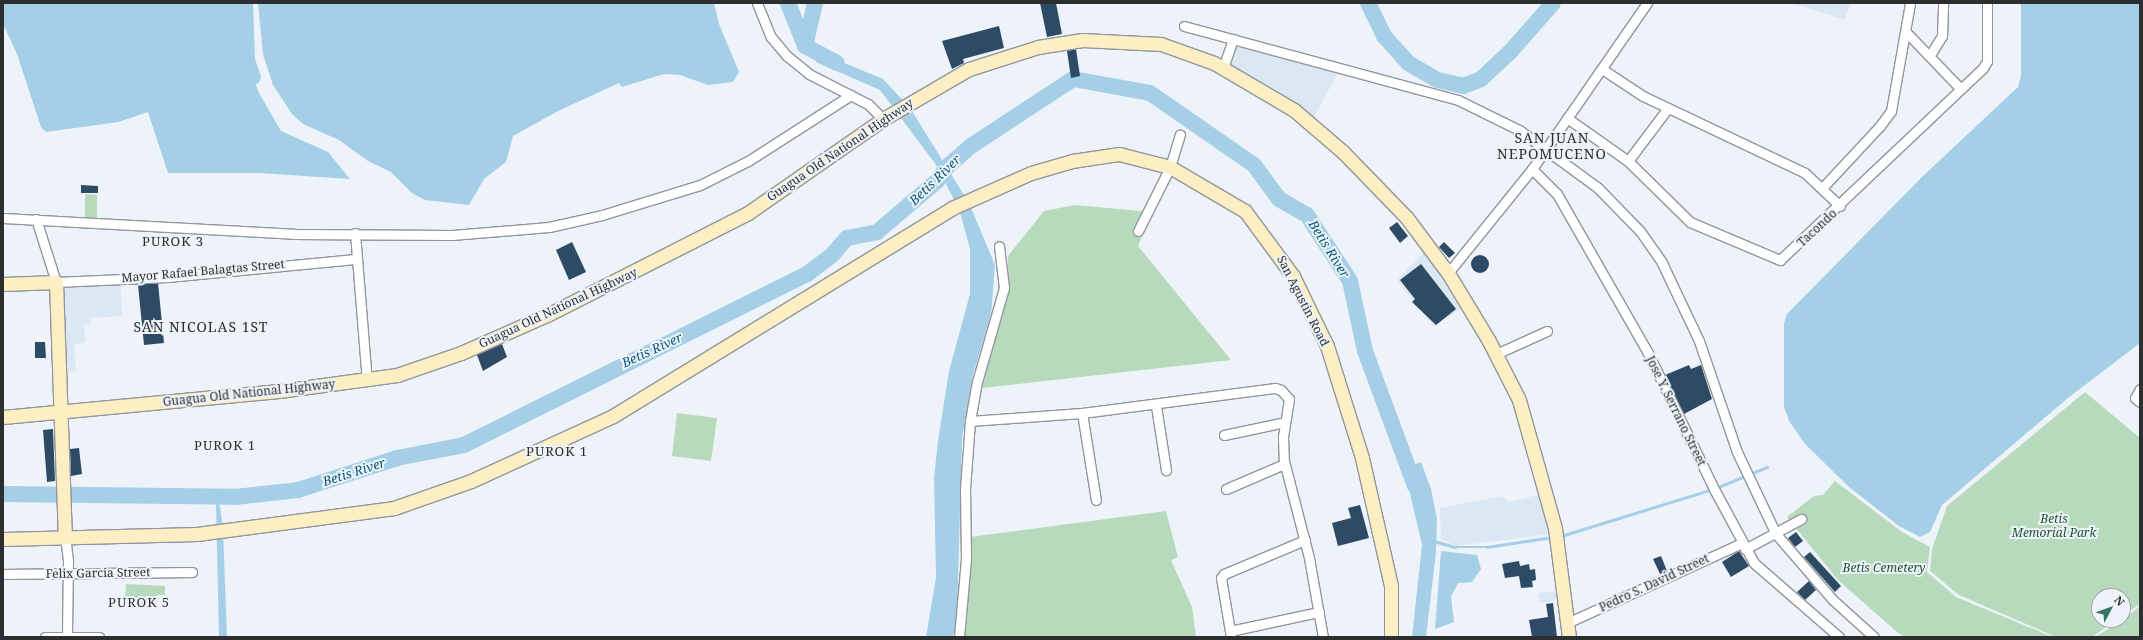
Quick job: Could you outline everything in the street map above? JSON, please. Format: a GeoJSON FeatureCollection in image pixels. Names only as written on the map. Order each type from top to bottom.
{"type":"FeatureCollection","features":[{"type":"Feature","properties":{"kind":"street"},"geometry":{"type":"LineString","coordinates":[[757,3],[771,37],[786,56],[809,74],[868,104],[886,116]]}},
{"type":"Feature","properties":{"kind":"street"},"geometry":{"type":"LineString","coordinates":[[1448,273],[1532,169],[1545,147],[1602,69],[1647,3]]}},
{"type":"Feature","properties":{"kind":"street"},"geometry":{"type":"LineString","coordinates":[[1823,187],[1886,119],[1907,33],[1910,3]]}},
{"type":"Feature","properties":{"kind":"street"},"geometry":{"type":"LineString","coordinates":[[1930,55],[1942,36],[1943,3]]}},
{"type":"Feature","properties":{"kind":"street"},"geometry":{"type":"LineString","coordinates":[[1840,206],[1987,61],[1987,3]]}},
{"type":"Feature","properties":{"kind":"street"},"geometry":{"type":"LineString","coordinates":[[1184,26],[1458,100],[1545,147],[1619,208],[1662,263],[1699,341],[1738,452],[1776,534],[1833,600],[1874,637]]}},
{"type":"Feature","properties":{"kind":"street"},"geometry":{"type":"LineString","coordinates":[[1907,33],[1930,55],[1960,88]]}},
{"type":"Feature","properties":{"kind":"street"},"geometry":{"type":"LineString","coordinates":[[1223,68],[1233,39]]}},
{"type":"Feature","properties":{"kind":"street","name":"Guagua Old National Highway"},"geometry":{"type":"LineString","coordinates":[[3,417],[367,381],[397,376],[461,353],[619,280],[748,212],[886,116],[969,69],[997,58],[1082,40],[1161,44],[1223,68],[1294,110],[1343,152],[1407,218],[1448,273],[1496,354],[1519,400],[1555,528],[1569,637]]}},
{"type":"Feature","properties":{"kind":"street","name":"Tacondo"},"geometry":{"type":"LineString","coordinates":[[1567,118],[1628,161],[1690,222],[1780,260],[1840,206],[1823,187],[1805,173],[1643,96],[1602,69]]}},
{"type":"Feature","properties":{"kind":"street"},"geometry":{"type":"LineString","coordinates":[[3,218],[225,231],[498,233],[549,227],[602,215],[700,185],[748,161],[851,95]]}},
{"type":"Feature","properties":{"kind":"street"},"geometry":{"type":"LineString","coordinates":[[1628,161],[1668,108]]}},
{"type":"Feature","properties":{"kind":"street"},"geometry":{"type":"LineString","coordinates":[[1138,231],[1170,167],[1180,134]]}},
{"type":"Feature","properties":{"kind":"street","name":"San Agustin Road"},"geometry":{"type":"LineString","coordinates":[[3,539],[219,532],[394,508],[471,482],[613,416],[952,208],[1031,173],[1100,155],[1142,158],[1170,167],[1245,211],[1279,254],[1311,311],[1344,397],[1362,458],[1391,586],[1391,637]]}},
{"type":"Feature","properties":{"kind":"street","name":"Jose Y. Serrano Street"},"geometry":{"type":"LineString","coordinates":[[1532,169],[1557,194],[1648,353],[1744,546],[1764,573],[1839,637]]}},
{"type":"Feature","properties":{"kind":"street"},"geometry":{"type":"LineString","coordinates":[[36,219],[56,282],[58,412],[67,573],[67,637]]}},
{"type":"Feature","properties":{"kind":"street"},"geometry":{"type":"LineString","coordinates":[[355,233],[355,259],[367,381]]}},
{"type":"Feature","properties":{"kind":"street"},"geometry":{"type":"LineString","coordinates":[[959,637],[966,559],[965,489],[970,421],[977,382],[1004,288],[999,246]]}},
{"type":"Feature","properties":{"kind":"street","name":"Mayor Rafael Balagtas Street"},"geometry":{"type":"LineString","coordinates":[[3,284],[168,277],[355,259]]}},
{"type":"Feature","properties":{"kind":"street"},"geometry":{"type":"LineString","coordinates":[[1496,354],[1547,331]]}},
{"type":"Feature","properties":{"kind":"street"},"geometry":{"type":"LineString","coordinates":[[970,421],[1156,406],[1275,388],[1286,394],[1289,399],[1285,422],[1284,464],[1305,540],[1323,637]]}},
{"type":"Feature","properties":{"kind":"street"},"geometry":{"type":"LineString","coordinates":[[2140,389],[2135,398],[2140,402]]}},
{"type":"Feature","properties":{"kind":"street"},"geometry":{"type":"LineString","coordinates":[[1156,406],[1166,470]]}},
{"type":"Feature","properties":{"kind":"street"},"geometry":{"type":"LineString","coordinates":[[1082,413],[1096,500]]}},
{"type":"Feature","properties":{"kind":"street"},"geometry":{"type":"LineString","coordinates":[[1224,435],[1285,422]]}},
{"type":"Feature","properties":{"kind":"street"},"geometry":{"type":"LineString","coordinates":[[1226,489],[1284,464]]}},
{"type":"Feature","properties":{"kind":"street","name":"Pedro S. David Street"},"geometry":{"type":"LineString","coordinates":[[1567,623],[1744,546],[1776,534],[1801,519]]}},
{"type":"Feature","properties":{"kind":"street"},"geometry":{"type":"LineString","coordinates":[[1305,540],[1224,574],[1221,578],[1231,634],[1319,612]]}},
{"type":"Feature","properties":{"kind":"street","name":"Felix Garcia Street"},"geometry":{"type":"LineString","coordinates":[[3,574],[192,572]]}},
{"type":"Feature","properties":{"kind":"street"},"geometry":{"type":"LineString","coordinates":[[46,637],[99,637]]}},
{"type":"Feature","properties":{"kind":"shaded area"},"geometry":{"type":"Polygon","coordinates":[[[1791,3],[1850,3],[1845,20],[1791,3]]]}},
{"type":"Feature","properties":{"kind":"shaded area"},"geometry":{"type":"Polygon","coordinates":[[[1232,43],[1339,71],[1314,117],[1224,66],[1232,43]]]}},
{"type":"Feature","properties":{"kind":"shaded area"},"geometry":{"type":"Polygon","coordinates":[[[1428,248],[1464,306],[1434,327],[1397,280],[1428,248]]]}},
{"type":"Feature","properties":{"kind":"shaded area"},"geometry":{"type":"Polygon","coordinates":[[[120,280],[122,316],[91,318],[91,324],[84,325],[85,343],[74,344],[76,371],[59,372],[56,323],[84,321],[59,322],[56,284],[120,280]]]}},
{"type":"Feature","properties":{"kind":"shaded area"},"geometry":{"type":"Polygon","coordinates":[[[1541,494],[1551,534],[1456,546],[1441,539],[1440,508],[1503,496],[1509,502],[1541,494]]]}},
{"type":"Feature","properties":{"kind":"shaded area"},"geometry":{"type":"Polygon","coordinates":[[[1555,591],[1557,600],[1540,603],[1538,593],[1555,591]]]}},
{"type":"Feature","properties":{"kind":"green space"},"geometry":{"type":"Polygon","coordinates":[[[85,194],[97,195],[97,219],[85,219],[85,194]]]}},
{"type":"Feature","properties":{"kind":"green space"},"geometry":{"type":"Polygon","coordinates":[[[1075,205],[1151,212],[1138,246],[1231,360],[982,388],[1008,289],[1008,256],[1044,211],[1075,205]]]}},
{"type":"Feature","properties":{"kind":"green space","name":"Betis Memorial Park"},"geometry":{"type":"Polygon","coordinates":[[[2085,392],[2140,438],[2140,604],[2131,610],[2131,588],[2091,588],[2091,628],[2105,628],[2092,637],[2056,637],[1959,595],[1930,571],[1932,549],[1947,506],[2085,392]]]}},
{"type":"Feature","properties":{"kind":"green space"},"geometry":{"type":"Polygon","coordinates":[[[677,413],[717,418],[711,461],[672,456],[677,413]]]}},
{"type":"Feature","properties":{"kind":"green space","name":"Betis Cemetery"},"geometry":{"type":"Polygon","coordinates":[[[1835,481],[1902,532],[1930,547],[1927,572],[1956,597],[2053,637],[1905,637],[1898,633],[1838,580],[1787,517],[1814,496],[1823,495],[1835,481]]]}},
{"type":"Feature","properties":{"kind":"green space"},"geometry":{"type":"Polygon","coordinates":[[[1166,511],[1178,557],[1171,560],[1192,607],[1196,637],[963,637],[970,537],[1166,511]]]}},
{"type":"Feature","properties":{"kind":"green space"},"geometry":{"type":"Polygon","coordinates":[[[126,584],[165,586],[165,595],[157,595],[157,601],[125,600],[126,584]]]}},
{"type":"Feature","properties":{"kind":"green space"},"geometry":{"type":"Polygon","coordinates":[[[2140,606],[2140,637],[2095,637],[2110,628],[2131,628],[2131,613],[2140,606]]]}},
{"type":"Feature","properties":{"kind":"water"},"geometry":{"type":"Polygon","coordinates":[[[3,3],[243,3],[246,60],[259,93],[281,131],[328,152],[350,179],[259,173],[168,173],[148,112],[118,122],[46,132],[41,127],[17,54],[3,24],[3,3]]]}},
{"type":"Feature","properties":{"kind":"water"},"geometry":{"type":"Polygon","coordinates":[[[258,3],[714,3],[719,24],[739,72],[733,82],[708,85],[680,75],[664,74],[622,87],[619,83],[558,111],[513,136],[506,162],[484,179],[469,205],[425,200],[412,193],[391,172],[368,161],[339,140],[303,124],[292,114],[273,85],[263,54],[258,3]]]}},
{"type":"Feature","properties":{"kind":"water"},"geometry":{"type":"Polygon","coordinates":[[[2021,3],[2140,3],[2140,343],[2068,398],[1942,505],[1930,532],[1920,537],[1899,526],[1849,487],[1805,444],[1789,421],[1784,407],[1784,323],[1787,314],[1922,177],[2018,87],[2021,76],[2021,3]]]}},
{"type":"Feature","properties":{"kind":"water"},"geometry":{"type":"Polygon","coordinates":[[[820,47],[837,60],[883,79],[910,108],[969,203],[995,265],[991,314],[973,375],[962,439],[957,617],[953,637],[926,637],[936,577],[934,478],[938,441],[949,371],[970,294],[970,249],[960,212],[937,166],[880,90],[816,62],[820,47]]]}},
{"type":"Feature","properties":{"kind":"water"},"geometry":{"type":"Polygon","coordinates":[[[1421,462],[1431,489],[1437,519],[1436,552],[1426,637],[1412,637],[1422,545],[1404,468],[1421,462]]]}},
{"type":"Feature","properties":{"kind":"water"},"geometry":{"type":"Polygon","coordinates":[[[216,502],[220,506],[223,529],[227,637],[219,637],[216,502]]]}},
{"type":"Feature","properties":{"kind":"water"},"geometry":{"type":"Polygon","coordinates":[[[1441,551],[1477,555],[1481,569],[1472,582],[1458,583],[1451,597],[1454,622],[1435,629],[1441,551]]]}},
{"type":"Feature","properties":{"kind":"building"},"geometry":{"type":"Polygon","coordinates":[[[1040,3],[1056,3],[1062,34],[1047,37],[1040,3]]]}},
{"type":"Feature","properties":{"kind":"building"},"geometry":{"type":"Polygon","coordinates":[[[999,26],[1004,48],[963,59],[964,63],[952,69],[942,41],[999,26]]]}},
{"type":"Feature","properties":{"kind":"building"},"geometry":{"type":"Polygon","coordinates":[[[1076,49],[1080,76],[1071,78],[1067,51],[1076,49]]]}},
{"type":"Feature","properties":{"kind":"building"},"geometry":{"type":"Polygon","coordinates":[[[81,185],[98,186],[98,193],[81,193],[81,185]]]}},
{"type":"Feature","properties":{"kind":"building"},"geometry":{"type":"Polygon","coordinates":[[[1397,222],[1408,236],[1400,243],[1389,228],[1397,222]]]}},
{"type":"Feature","properties":{"kind":"building"},"geometry":{"type":"Polygon","coordinates":[[[572,242],[586,272],[569,280],[556,250],[572,242]]]}},
{"type":"Feature","properties":{"kind":"building"},"geometry":{"type":"Polygon","coordinates":[[[1444,242],[1455,253],[1449,258],[1439,247],[1444,242]]]}},
{"type":"Feature","properties":{"kind":"building"},"geometry":{"type":"Polygon","coordinates":[[[1480,255],[1486,258],[1489,264],[1486,270],[1480,273],[1474,270],[1471,264],[1474,258],[1480,255]]]}},
{"type":"Feature","properties":{"kind":"building"},"geometry":{"type":"Polygon","coordinates":[[[1421,264],[1456,309],[1436,325],[1412,302],[1415,299],[1400,280],[1421,264]]]}},
{"type":"Feature","properties":{"kind":"building"},"geometry":{"type":"Polygon","coordinates":[[[158,283],[164,343],[144,345],[138,285],[158,283]]]}},
{"type":"Feature","properties":{"kind":"building"},"geometry":{"type":"Polygon","coordinates":[[[35,342],[45,342],[46,358],[35,358],[35,342]]]}},
{"type":"Feature","properties":{"kind":"building"},"geometry":{"type":"Polygon","coordinates":[[[502,344],[507,357],[483,371],[477,355],[502,344]]]}},
{"type":"Feature","properties":{"kind":"building"},"geometry":{"type":"Polygon","coordinates":[[[1689,365],[1691,369],[1701,365],[1712,399],[1684,414],[1665,375],[1689,365]]]}},
{"type":"Feature","properties":{"kind":"building"},"geometry":{"type":"Polygon","coordinates":[[[53,429],[55,481],[47,482],[43,430],[53,429]]]}},
{"type":"Feature","properties":{"kind":"building"},"geometry":{"type":"Polygon","coordinates":[[[79,448],[82,474],[71,476],[70,449],[79,448]]]}},
{"type":"Feature","properties":{"kind":"building"},"geometry":{"type":"Polygon","coordinates":[[[1360,505],[1369,538],[1338,546],[1332,523],[1351,518],[1348,508],[1360,505]]]}},
{"type":"Feature","properties":{"kind":"building"},"geometry":{"type":"Polygon","coordinates":[[[1796,532],[1803,541],[1795,547],[1788,538],[1796,532]]]}},
{"type":"Feature","properties":{"kind":"building"},"geometry":{"type":"Polygon","coordinates":[[[1739,551],[1749,566],[1731,577],[1722,562],[1739,551]]]}},
{"type":"Feature","properties":{"kind":"building"},"geometry":{"type":"Polygon","coordinates":[[[1810,552],[1841,586],[1835,592],[1804,557],[1810,552]]]}},
{"type":"Feature","properties":{"kind":"building"},"geometry":{"type":"Polygon","coordinates":[[[1661,556],[1667,571],[1660,574],[1653,559],[1661,556]]]}},
{"type":"Feature","properties":{"kind":"building"},"geometry":{"type":"Polygon","coordinates":[[[1519,561],[1520,566],[1529,564],[1530,570],[1535,569],[1536,580],[1532,581],[1533,587],[1521,588],[1519,576],[1505,578],[1502,564],[1519,561]]]}},
{"type":"Feature","properties":{"kind":"building"},"geometry":{"type":"Polygon","coordinates":[[[1809,581],[1816,590],[1805,600],[1797,592],[1809,581]]]}},
{"type":"Feature","properties":{"kind":"building"},"geometry":{"type":"Polygon","coordinates":[[[1553,603],[1557,637],[1532,637],[1529,620],[1548,617],[1546,604],[1553,603]]]}},
{"type":"Feature","properties":{"kind":"waterway"},"geometry":{"type":"LineString","coordinates":[[245,3],[247,60],[253,77]]}},
{"type":"Feature","properties":{"kind":"waterway"},"geometry":{"type":"LineString","coordinates":[[788,3],[805,46]]}},
{"type":"Feature","properties":{"kind":"waterway"},"geometry":{"type":"LineString","coordinates":[[805,46],[815,3]]}},
{"type":"Feature","properties":{"kind":"waterway"},"geometry":{"type":"LineString","coordinates":[[1368,3],[1384,36],[1408,63],[1438,80],[1463,86],[1481,79],[1510,52],[1553,3]]}},
{"type":"Feature","properties":{"kind":"waterway"},"geometry":{"type":"LineString","coordinates":[[805,46],[837,63]]}},
{"type":"Feature","properties":{"kind":"waterway","name":"Betis River"},"geometry":{"type":"LineString","coordinates":[[3,494],[235,497],[298,490],[397,458],[464,445],[807,274],[832,255],[847,238],[877,232],[937,181],[948,166],[971,146],[1073,79],[1150,93],[1254,165],[1279,199],[1307,215],[1350,281],[1365,351],[1415,486]]}},
{"type":"Feature","properties":{"kind":"waterway"},"geometry":{"type":"LineString","coordinates":[[1716,488],[1767,467]]}},
{"type":"Feature","properties":{"kind":"waterway"},"geometry":{"type":"LineString","coordinates":[[1561,536],[1713,489]]}},
{"type":"Feature","properties":{"kind":"waterway"},"geometry":{"type":"LineString","coordinates":[[1434,541],[1455,547],[1487,547],[1552,537]]}},
{"type":"Feature","properties":{"kind":"district","name":"SAN JUAN NEPOMUCENO"},"geometry":{"type":"Point","coordinates":[1552,146]}},
{"type":"Feature","properties":{"kind":"district","name":"PUROK 3"},"geometry":{"type":"Point","coordinates":[173,241]}},
{"type":"Feature","properties":{"kind":"district","name":"SAN NICOLAS 1ST"},"geometry":{"type":"Point","coordinates":[201,327]}},
{"type":"Feature","properties":{"kind":"district","name":"PUROK 1"},"geometry":{"type":"Point","coordinates":[225,445]}},
{"type":"Feature","properties":{"kind":"district","name":"PUROK 1"},"geometry":{"type":"Point","coordinates":[557,451]}},
{"type":"Feature","properties":{"kind":"district","name":"PUROK 5"},"geometry":{"type":"Point","coordinates":[139,602]}}]}
